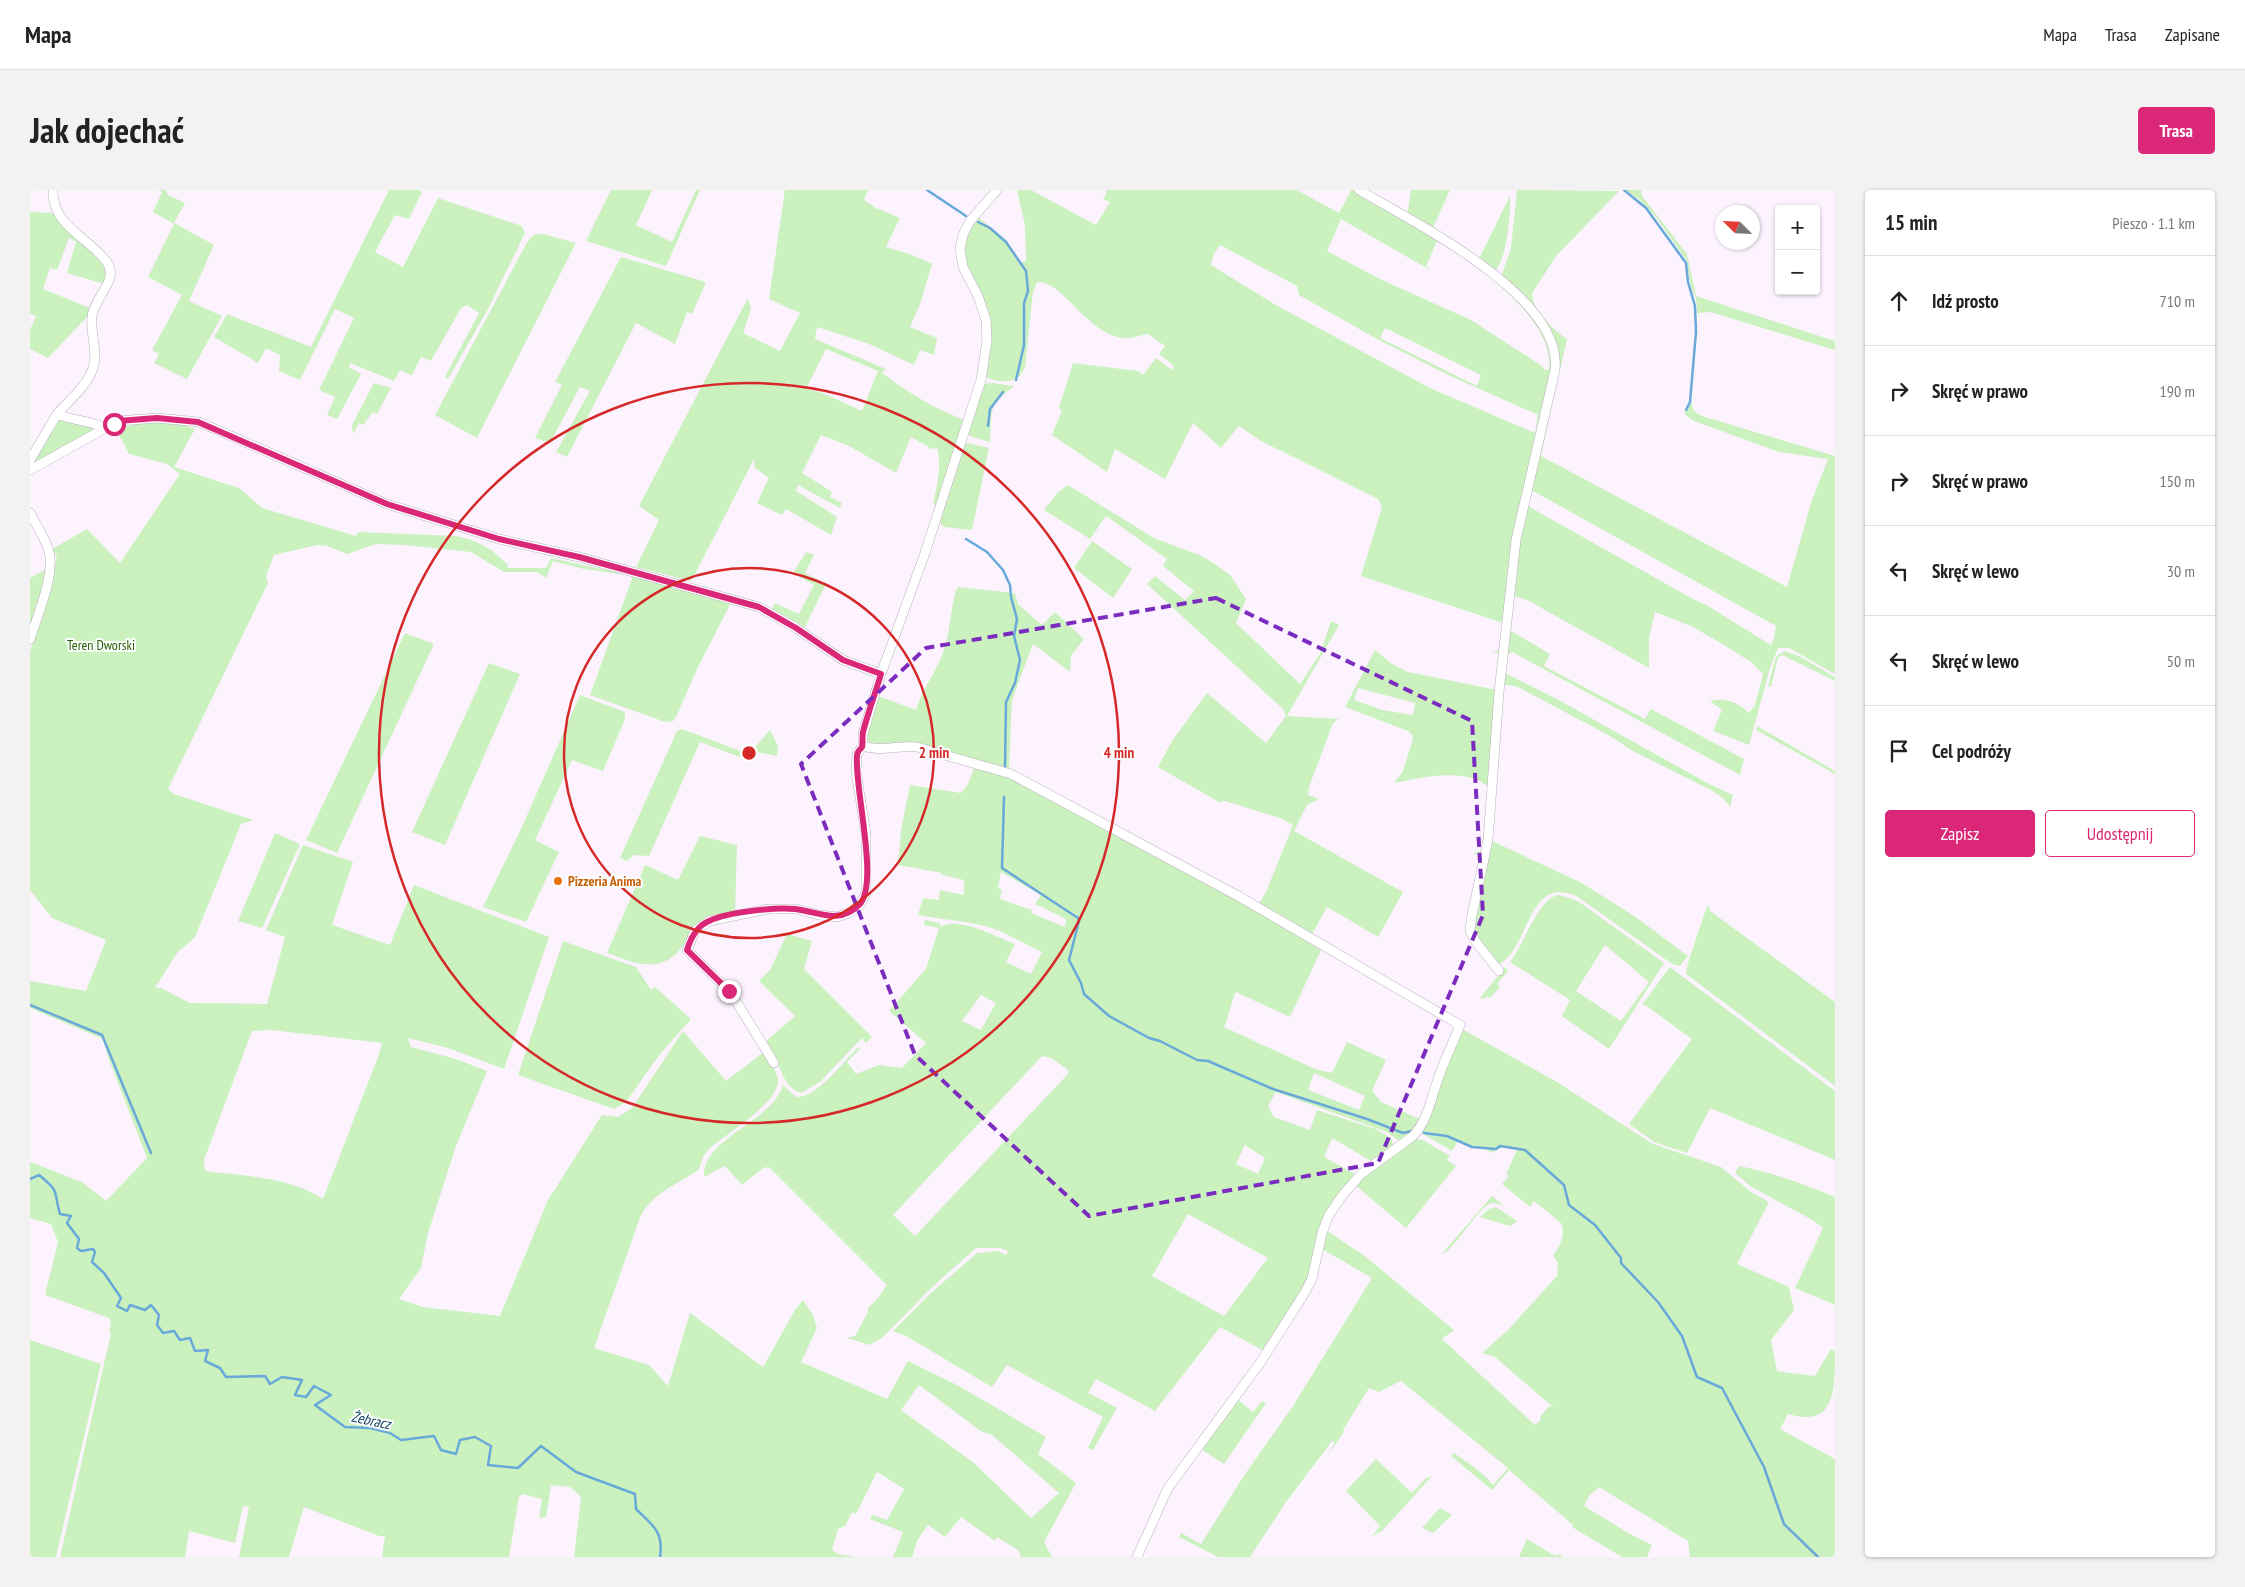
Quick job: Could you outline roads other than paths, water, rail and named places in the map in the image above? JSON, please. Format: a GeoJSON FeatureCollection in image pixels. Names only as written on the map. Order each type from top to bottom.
{"type":"FeatureCollection","features":[{"type":"Feature","properties":{"kind":"street"},"geometry":{"type":"LineString","coordinates":[[30,460],[58,414],[91,374],[96,346],[92,316],[108,285],[111,271],[107,261],[78,237],[63,220],[53,200],[52,190]]}},
{"type":"Feature","properties":{"kind":"street"},"geometry":{"type":"LineString","coordinates":[[774,1063],[731,993],[687,950],[695,931],[709,921],[768,909],[796,909],[819,916],[837,917],[849,913],[860,904],[866,893],[866,834],[856,772],[857,752],[863,746],[863,734],[881,674],[925,553],[981,380],[987,341],[986,320],[978,296],[963,267],[960,249],[970,221],[997,190]]}},
{"type":"Feature","properties":{"kind":"street"},"geometry":{"type":"LineString","coordinates":[[1358,190],[1445,241],[1499,277],[1514,291],[1536,317],[1548,334],[1555,350],[1555,370],[1516,540],[1501,674],[1488,840],[1470,931],[1476,942],[1499,971]]}},
{"type":"Feature","properties":{"kind":"street"},"geometry":{"type":"LineString","coordinates":[[58,414],[92,422],[105,428]]}},
{"type":"Feature","properties":{"kind":"street"},"geometry":{"type":"LineString","coordinates":[[30,470],[118,421],[157,418],[198,422],[387,504],[499,539],[579,557],[759,607],[796,628],[843,660],[881,674]]}},
{"type":"Feature","properties":{"kind":"street"},"geometry":{"type":"LineString","coordinates":[[30,513],[49,551],[50,560],[49,573],[30,639]]}},
{"type":"Feature","properties":{"kind":"street"},"geometry":{"type":"LineString","coordinates":[[863,746],[878,749],[901,746],[917,747],[1011,774],[1266,912],[1460,1025],[1420,1129],[1361,1174],[1329,1215],[1322,1233],[1312,1279],[1304,1294],[1260,1362],[1168,1488],[1137,1557]]}},
{"type":"Feature","properties":{"kind":"waterway"},"geometry":{"type":"LineString","coordinates":[[927,190],[966,216]]}},
{"type":"Feature","properties":{"kind":"waterway"},"geometry":{"type":"LineString","coordinates":[[1624,190],[1646,208],[1686,263],[1688,282],[1695,306],[1696,332],[1690,402],[1686,410]]}},
{"type":"Feature","properties":{"kind":"waterway"},"geometry":{"type":"LineString","coordinates":[[978,222],[990,228],[1006,242],[1026,271],[1028,291],[1024,303],[1024,345],[1016,380]]}},
{"type":"Feature","properties":{"kind":"waterway"},"geometry":{"type":"LineString","coordinates":[[988,426],[990,409],[1003,392]]}},
{"type":"Feature","properties":{"kind":"waterway"},"geometry":{"type":"LineString","coordinates":[[966,539],[987,552],[1003,570],[1010,585],[1017,619],[1014,636],[1020,660],[1015,683],[1006,702],[1005,767]]}},
{"type":"Feature","properties":{"kind":"waterway"},"geometry":{"type":"LineString","coordinates":[[1004,797],[1002,868],[1078,918],[1079,921],[1069,960],[1081,983],[1084,994],[1109,1016],[1149,1038],[1160,1041],[1197,1060],[1208,1061],[1273,1089],[1367,1119],[1403,1133],[1411,1131]]}},
{"type":"Feature","properties":{"kind":"waterway"},"geometry":{"type":"LineString","coordinates":[[30,1005],[102,1035],[151,1153]]}},
{"type":"Feature","properties":{"kind":"waterway"},"geometry":{"type":"LineString","coordinates":[[1424,1133],[1447,1136],[1472,1147],[1496,1149],[1500,1146],[1525,1150],[1564,1185],[1569,1205],[1595,1225],[1621,1258],[1621,1263],[1658,1302],[1682,1336],[1697,1377],[1722,1388],[1764,1467],[1784,1524],[1818,1557]]}},
{"type":"Feature","properties":{"kind":"waterway","name":"Żebracz"},"geometry":{"type":"LineString","coordinates":[[30,1179],[39,1175],[51,1185],[55,1192],[60,1214],[71,1216],[67,1223],[79,1239],[77,1248],[81,1251],[93,1249],[95,1252],[92,1262],[104,1273],[121,1298],[117,1306],[127,1311],[130,1305],[145,1310],[151,1305],[159,1315],[157,1325],[163,1333],[174,1331],[180,1340],[190,1338],[195,1351],[208,1350],[205,1361],[220,1368],[226,1377],[265,1376],[270,1384],[282,1377],[302,1380],[295,1395],[306,1397],[314,1386],[331,1395],[315,1405],[345,1427],[370,1428],[390,1433],[401,1440],[434,1436],[441,1450],[456,1454],[460,1440],[475,1437],[491,1446],[488,1465],[518,1468],[541,1446],[576,1472],[635,1494],[636,1509],[656,1529],[660,1541],[660,1557]]}},
{"type":"Feature","properties":{"kind":"place","name":"Pizzeria Anima"},"geometry":{"type":"Point","coordinates":[558,881]}},
{"type":"Feature","properties":{"kind":"park label","name":"Teren Dworski"},"geometry":{"type":"Point","coordinates":[101,645]}}]}
